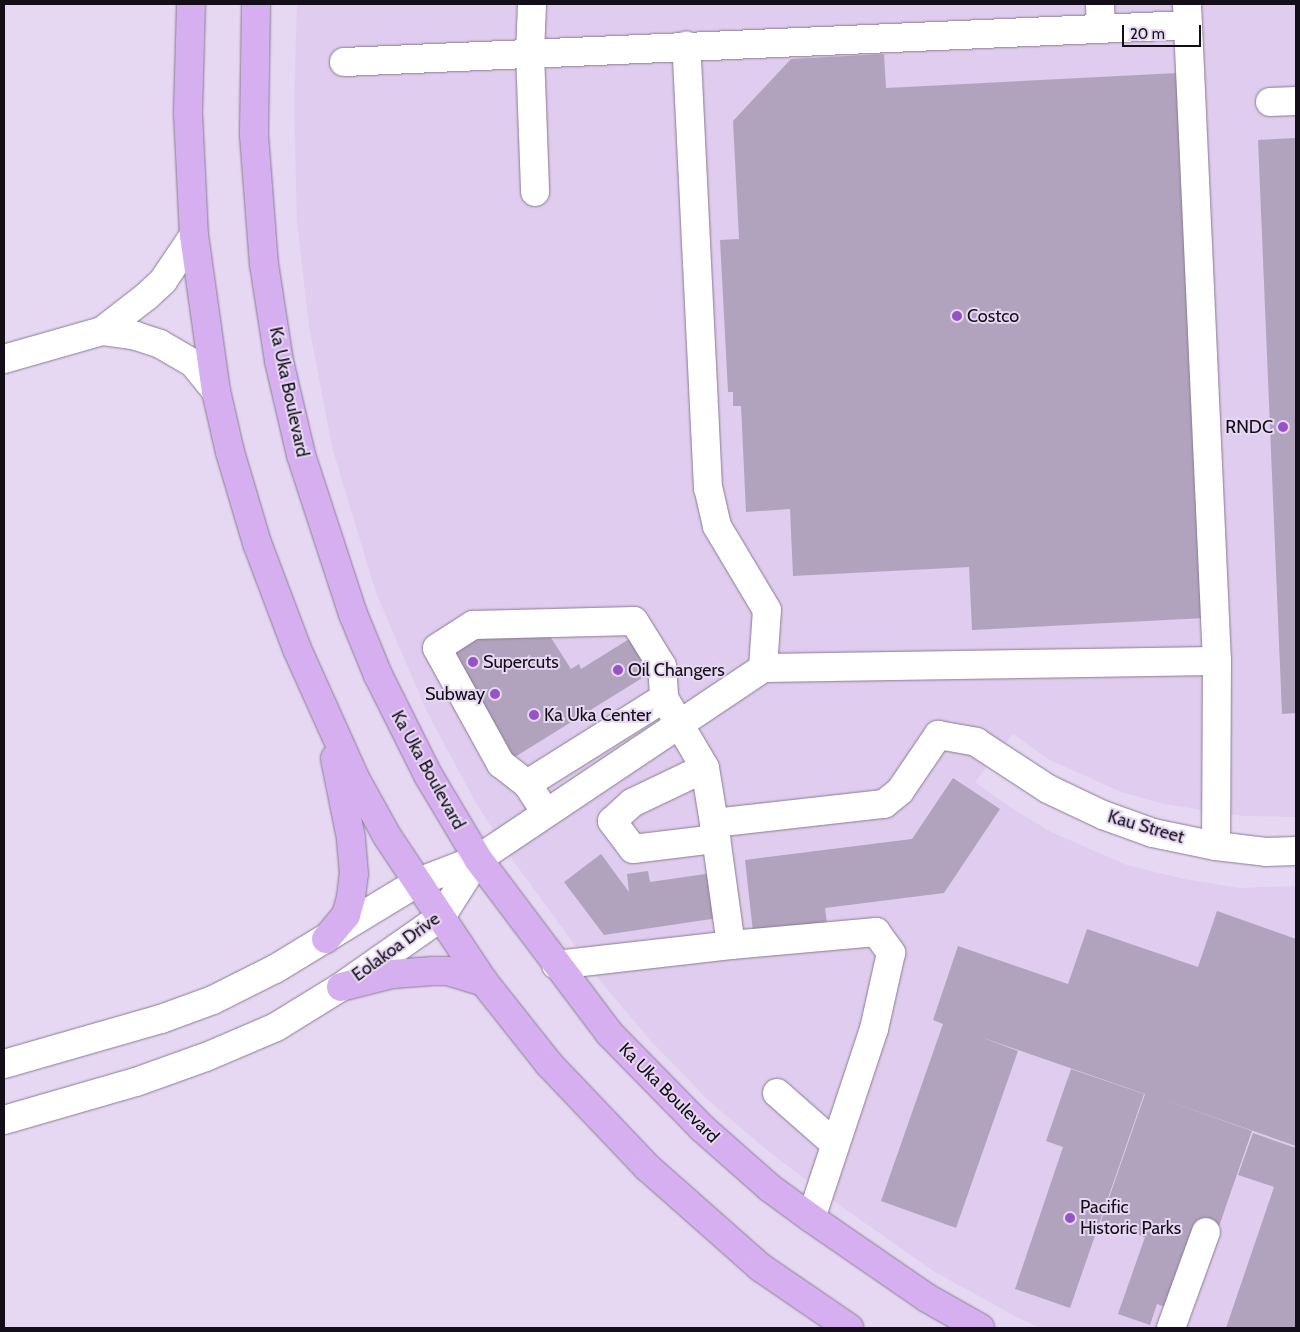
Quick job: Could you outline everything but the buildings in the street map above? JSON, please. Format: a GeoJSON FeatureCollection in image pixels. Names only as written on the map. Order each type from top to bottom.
{"type":"FeatureCollection","features":[{"type":"Feature","properties":{"kind":"main road"},"geometry":{"type":"LineString","coordinates":[[191,4],[188,112],[194,235],[216,391],[230,452],[257,543],[297,649],[356,780],[386,836],[484,982],[548,1064],[648,1167],[760,1267],[848,1328]]}},
{"type":"Feature","properties":{"kind":"main road","name":"Ka Uka Boulevard"},"geometry":{"type":"LineString","coordinates":[[256,4],[254,135],[264,264],[279,361],[302,455],[330,550],[378,676],[428,775],[478,858],[556,965],[610,1034],[702,1128],[770,1188],[811,1218],[927,1298],[980,1328]]}},
{"type":"Feature","properties":{"kind":"main road"},"geometry":{"type":"LineString","coordinates":[[326,939],[346,915],[354,874],[351,838],[329,723]]}},
{"type":"Feature","properties":{"kind":"main road"},"geometry":{"type":"LineString","coordinates":[[341,987],[392,974],[433,971],[448,971],[484,982]]}},
{"type":"Feature","properties":{"kind":"street"},"geometry":{"type":"LineString","coordinates":[[532,4],[530,53],[535,192]]}},
{"type":"Feature","properties":{"kind":"street"},"geometry":{"type":"LineString","coordinates":[[344,62],[686,46],[1100,16],[1187,14],[1217,660],[1216,846]]}},
{"type":"Feature","properties":{"kind":"street"},"geometry":{"type":"LineString","coordinates":[[686,46],[708,488],[717,526],[768,610],[763,668]]}},
{"type":"Feature","properties":{"kind":"street"},"geometry":{"type":"LineString","coordinates":[[4,359],[102,331],[147,296],[162,281],[194,235]]}},
{"type":"Feature","properties":{"kind":"street"},"geometry":{"type":"LineString","coordinates":[[102,331],[136,336],[160,344],[194,364],[216,391]]}},
{"type":"Feature","properties":{"kind":"street"},"geometry":{"type":"LineString","coordinates":[[546,813],[527,784],[501,764],[437,648],[473,625],[634,621],[662,666],[664,698],[705,768],[731,945]]}},
{"type":"Feature","properties":{"kind":"street"},"geometry":{"type":"LineString","coordinates":[[4,1064],[161,1019],[213,1000],[275,969],[418,882],[478,858],[763,668],[1217,660]]}},
{"type":"Feature","properties":{"kind":"street"},"geometry":{"type":"LineString","coordinates":[[527,784],[664,698]]}},
{"type":"Feature","properties":{"kind":"street","name":"Kau Street"},"geometry":{"type":"LineString","coordinates":[[714,831],[884,804],[900,790],[938,735],[976,742],[1048,788],[1103,815],[1153,833],[1216,846],[1266,852],[1296,851]]}},
{"type":"Feature","properties":{"kind":"street"},"geometry":{"type":"LineString","coordinates":[[705,768],[632,803],[612,820],[633,849],[714,831]]}},
{"type":"Feature","properties":{"kind":"street","name":"Eolakoa Drive"},"geometry":{"type":"LineString","coordinates":[[4,1120],[136,1082],[206,1057],[276,1027],[341,987],[441,917],[478,858]]}},
{"type":"Feature","properties":{"kind":"street"},"geometry":{"type":"LineString","coordinates":[[556,965],[731,945],[876,932],[892,954],[874,1029],[834,1143],[811,1218]]}},
{"type":"Feature","properties":{"kind":"street"},"geometry":{"type":"LineString","coordinates":[[777,1093],[834,1143]]}},
{"type":"Feature","properties":{"kind":"street"},"geometry":{"type":"LineString","coordinates":[[1171,1328],[1206,1232]]}},
{"type":"Feature","properties":{"kind":"shaded area"},"geometry":{"type":"Polygon","coordinates":[[[297,4],[1296,4],[1296,817],[1244,816],[1164,804],[1121,792],[1048,759],[1013,734],[975,782],[1010,807],[1051,832],[1127,865],[1184,879],[1239,888],[1296,886],[1296,1328],[1040,1328],[1015,1316],[933,1271],[773,1155],[709,1101],[649,1039],[602,983],[515,863],[477,805],[428,714],[376,593],[332,447],[309,326],[297,222],[294,104],[297,4]]]}},
{"type":"Feature","properties":{"kind":"place","name":"Costco"},"geometry":{"type":"Point","coordinates":[957,316]}},
{"type":"Feature","properties":{"kind":"place","name":"RNDC"},"geometry":{"type":"Point","coordinates":[1283,427]}},
{"type":"Feature","properties":{"kind":"place","name":"Supercuts"},"geometry":{"type":"Point","coordinates":[473,662]}},
{"type":"Feature","properties":{"kind":"place","name":"Oil Changers"},"geometry":{"type":"Point","coordinates":[618,670]}},
{"type":"Feature","properties":{"kind":"place","name":"Subway"},"geometry":{"type":"Point","coordinates":[495,694]}},
{"type":"Feature","properties":{"kind":"place","name":"Ka Uka Center"},"geometry":{"type":"Point","coordinates":[534,715]}},
{"type":"Feature","properties":{"kind":"place","name":"Pacific Historic Parks"},"geometry":{"type":"Point","coordinates":[1070,1218]}}]}
